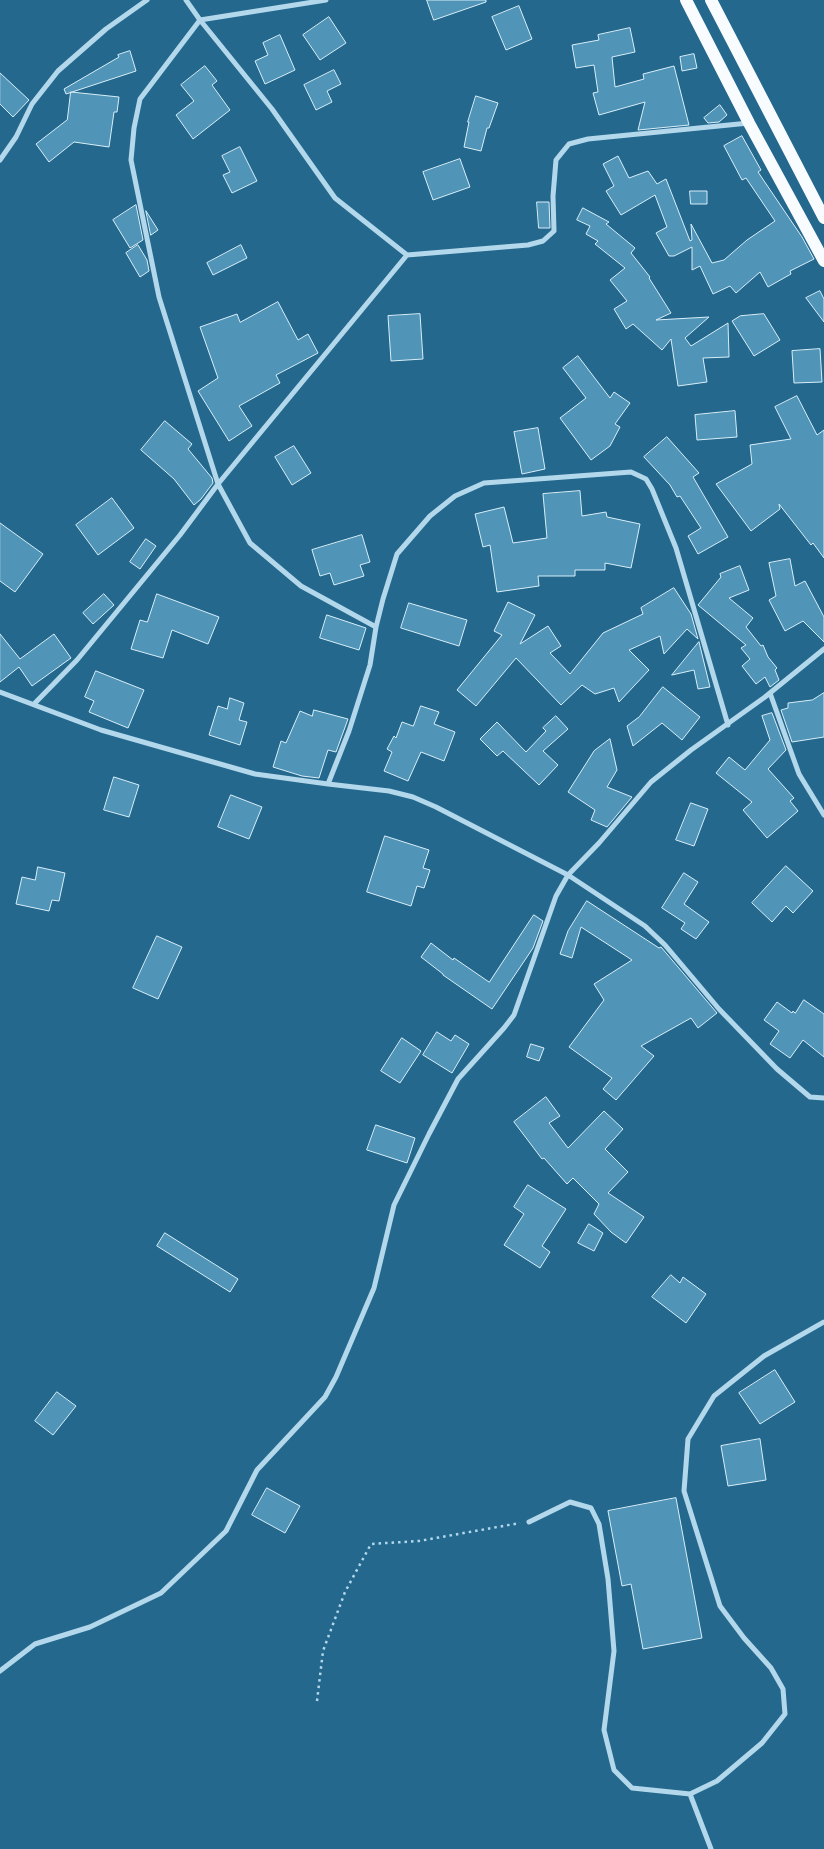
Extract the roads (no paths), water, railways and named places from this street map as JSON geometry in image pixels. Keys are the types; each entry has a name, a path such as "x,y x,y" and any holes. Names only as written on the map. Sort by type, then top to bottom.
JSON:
{"main road":[{"path":"686,0 824,261"},
{"path":"710,0 824,218"}],"street":[{"path":"0,160 16,137 32,104 58,71 106,29 147,0"},
{"path":"186,0 272,109 334,198 407,255 528,245 543,241 554,231 553,196 556,160 569,144 588,139 750,122"},
{"path":"326,0 200,20 140,99 134,128 131,160 160,296 218,484 250,543 301,586 376,627"},
{"path":"34,704 77,660 180,536 218,484 407,255"},
{"path":"328,784 349,731 370,665 376,627 397,554 430,516 455,496 484,483 631,472 646,479 652,489 676,548 728,725"},
{"path":"0,1671 35,1644 90,1627 161,1593 226,1531 257,1470 325,1398 336,1377 374,1288 394,1205 458,1079 514,1015 556,896 568,875 651,782 690,750 728,725 770,693 824,649"},
{"path":"0,692 101,730 255,774 389,791 413,797 436,807 568,875 645,926 665,945 719,1009 777,1069 810,1097 824,1098"},
{"path":"770,693 799,774 824,815"},
{"path":"529,1522 570,1502 591,1508 599,1524 608,1579 614,1651 604,1730 614,1770 632,1788 690,1794 717,1782 762,1743 785,1714 783,1689 771,1668 744,1638 720,1606 684,1491 688,1439 714,1396 764,1356 824,1322"},
{"path":"690,1794 711,1849"}]}
